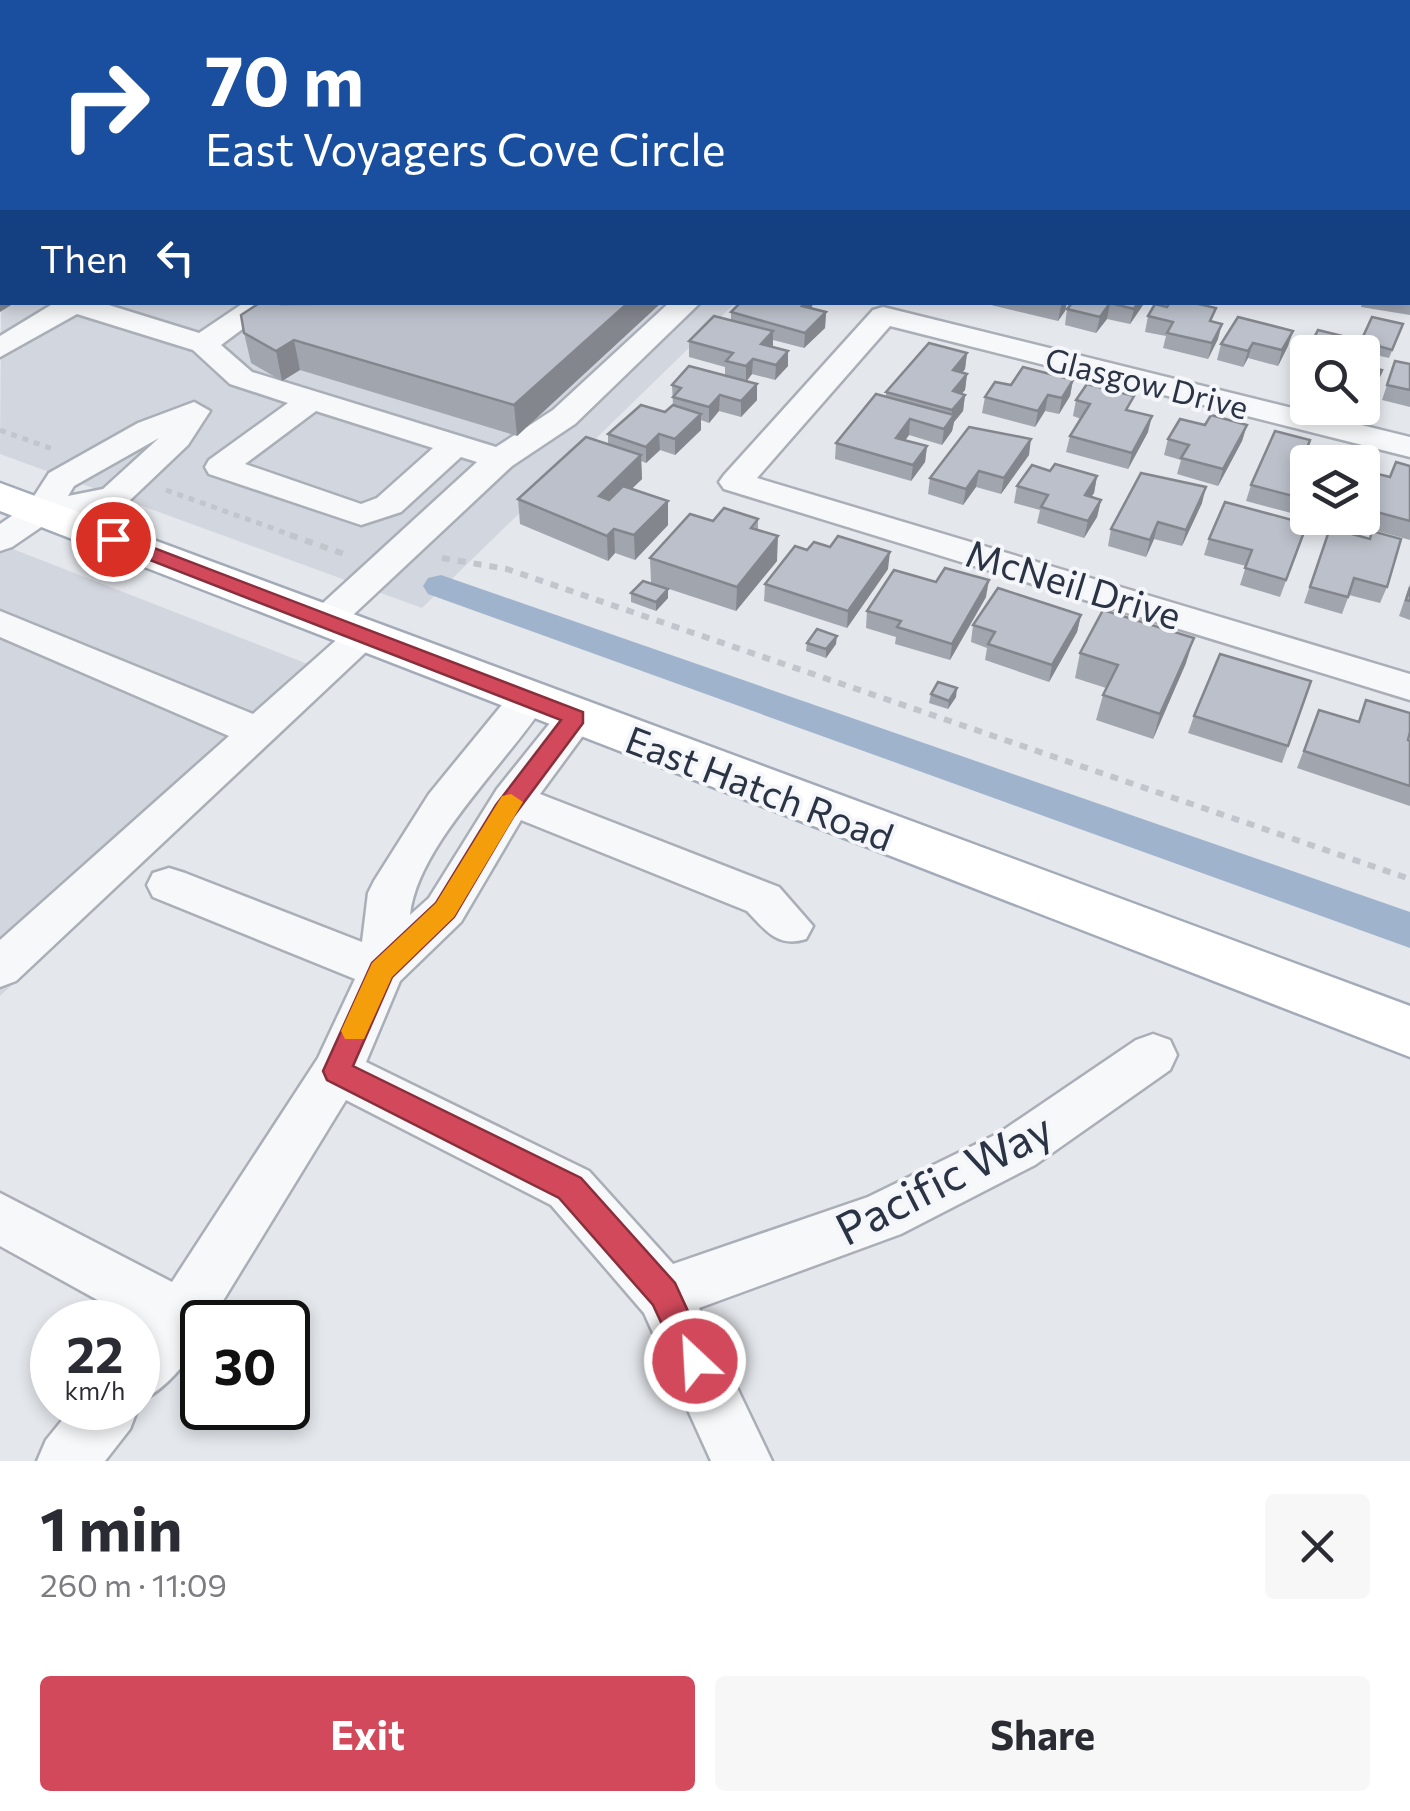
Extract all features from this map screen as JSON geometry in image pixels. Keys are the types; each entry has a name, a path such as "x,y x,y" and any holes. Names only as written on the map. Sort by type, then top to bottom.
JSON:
{"main road":[{"name":"East Hatch Road","path":"0,496 1410,1032"}],"street":[{"path":"0,348 72,305"},
{"path":"90,305 119,309 203,344 241,378 500,459"},
{"path":"203,344 261,305"},
{"path":"0,968 258,732 344,628 500,459 564,417 683,305"},
{"name":"Glasgow Drive","path":"736,482 883,316 1410,447"},
{"path":"0,540 42,511 114,496 177,438 194,411 241,378"},
{"path":"311,400 221,467 361,515 389,504 456,445"},
{"name":"McNeil Drive","path":"736,482 1410,687"},
{"path":"0,623 258,732"},
{"path":"382,970 445,910 512,800 552,708"},
{"path":"193,1300 337,1071 382,970 390,893 444,806 552,708"},
{"path":"512,800 763,899 790,926"},
{"path":"170,885 382,970"},
{"name":"Pacific Way","path":"664,1294 882,1217 1017,1149 1154,1056"},
{"path":"337,1071 570,1188 664,1294 742,1461"},
{"path":"0,1218 180,1316"},
{"path":"160,1344 180,1320"},
{"path":"66,1461 92,1430"}],"path":[{"path":"795,667 1410,879"}],"shaded area":[{"path":"1,305 733,305 422,608 0,454"},
{"path":"0,544 341,677 0,996"}],"building":[{"path":"256,305 626,305 514,405 294,340 276,351 244,333 241,315"},
{"path":"738,305 803,305 826,312 805,333 731,312"},
{"path":"1070,305 1109,305 1100,317 1067,309"},
{"path":"1154,305 1216,308 1210,321 1222,324 1212,343 1167,333 1173,322 1148,316"},
{"path":"714,316 773,331 761,344 788,351 776,365 753,359 746,366 726,361 733,353 689,341"},
{"path":"1238,317 1293,331 1282,350 1253,343 1248,351 1221,344"},
{"path":"1372,317 1403,324 1392,350 1380,347 1380,335 1364,335"},
{"path":"929,343 967,353 953,370 967,374 953,391 965,395 952,410 886,392"},
{"path":"1395,361 1410,364 1410,390 1387,385"},
{"path":"689,366 757,384 741,401 720,395 709,407 673,397 681,388 672,385"},
{"path":"1023,367 1073,380 1062,398 1048,395 1038,411 985,397 995,382 1011,385"},
{"path":"1087,384 1134,396 1126,410 1152,416 1132,453 1070,436 1090,404 1076,400"},
{"path":"876,394 954,415 944,429 910,419 896,438 927,446 913,465 836,443"},
{"path":"641,405 665,412 673,405 701,414 675,439 659,434 646,447 608,434"},
{"path":"1211,415 1247,425 1223,469 1181,458 1189,445 1168,439 1180,419 1205,425"},
{"path":"969,427 1031,439 1004,478 979,471 966,489 930,478"},
{"path":"1275,431 1310,440 1308,445 1290,445 1290,495 1251,485"},
{"path":"586,437 641,455 599,496 609,500 623,486 668,501 634,535 614,529 607,536 518,499"},
{"path":"1396,462 1410,466 1410,521 1380,513 1380,474 1390,477"},
{"path":"1055,464 1097,476 1085,495 1101,500 1088,521 1041,507 1048,495 1017,486 1032,465 1050,471"},
{"path":"1141,473 1206,487 1186,530 1158,522 1150,540 1111,529"},
{"path":"1225,502 1290,519 1290,535 1303,535 1286,580 1245,568 1252,550 1209,539"},
{"path":"724,508 758,519 751,528 778,536 737,587 650,558 690,514 713,521"},
{"path":"1380,533 1401,539 1387,587 1354,578 1348,597 1310,587 1328,535 1370,539"},
{"path":"838,536 890,552 848,611 765,584 795,546 807,550 814,542 830,547"},
{"path":"945,568 989,580 952,644 897,627 901,621 867,611 894,570 936,582"},
{"path":"643,581 668,589 656,602 631,593"},
{"path":"998,588 1081,615 1052,665 988,644 995,632 973,625"},
{"path":"1103,610 1194,638 1160,714 1103,695 1118,665 1080,653"},
{"path":"817,629 837,636 826,649 807,643"},
{"path":"1220,654 1311,681 1288,746 1194,716"},
{"path":"938,682 957,688 949,701 931,694"},
{"path":"1366,700 1410,713 1410,786 1304,751 1319,710 1359,722"}],"waterway":[{"path":"441,586 1410,930"}],"slow traffic":[{"path":"355,1031 382,970 445,910 511,802"}],"route":[{"path":"113,539 576,718 504,811 445,910 382,970 337,1071 570,1188 664,1294 695,1361"}]}
